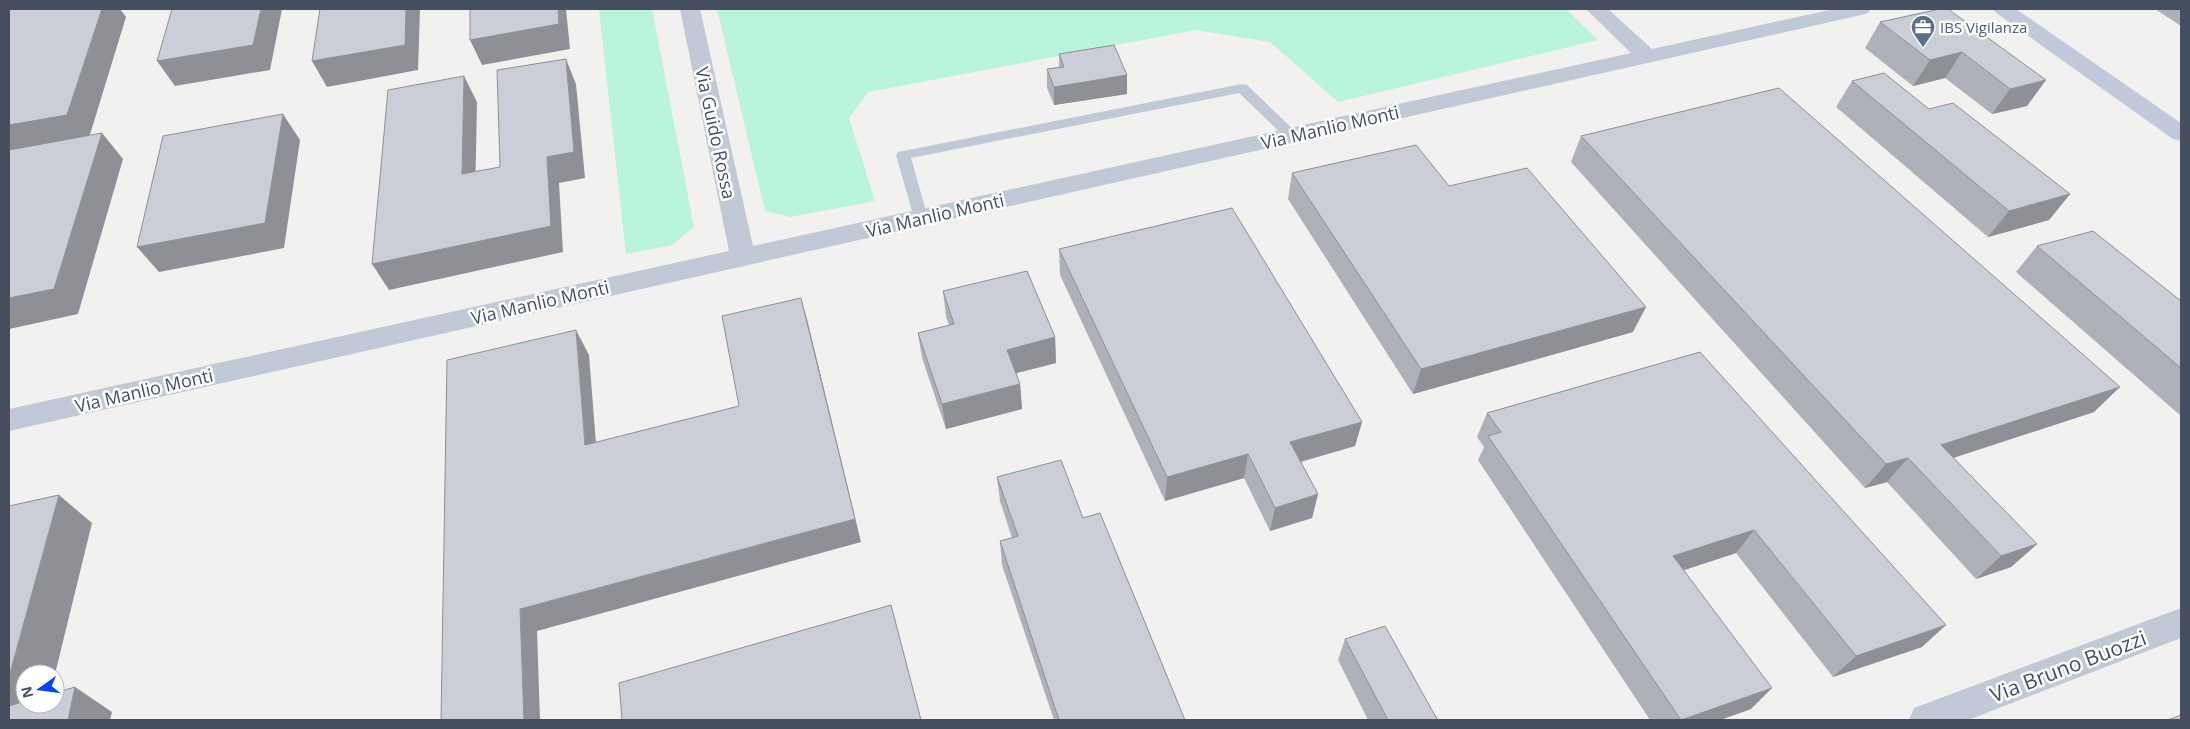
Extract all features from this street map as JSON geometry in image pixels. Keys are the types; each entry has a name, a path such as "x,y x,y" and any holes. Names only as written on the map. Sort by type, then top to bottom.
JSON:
{"main road":[{"path":"2003,9 2181,134"}],"street":[{"name":"Via Guido Rossa","path":"690,9 743,257"},
{"path":"1596,9 1647,56"},
{"name":"Via Manlio Monti","path":"9,420 1861,9"},
{"name":"Via Bruno Buozzi","path":"1926,720 2181,623"}],"lane":[{"path":"921,218 903,155 1242,88 1291,136"}],"green space":[{"path":"599,9 652,9 694,227 672,245 626,254"},
{"path":"717,9 1566,9 1598,40 1338,102 1270,42 1196,30 868,92 849,118 875,201 790,217 765,211"}],"building":[{"path":"9,9 102,9 67,115 9,125"},
{"path":"172,9 261,9 253,45 157,61"},
{"path":"320,9 406,9 405,45 312,61"},
{"path":"470,9 558,9 559,24 470,40"},
{"path":"1940,9 1948,9 2046,80 2010,89 1962,52 1930,60 1880,22"},
{"path":"1114,45 1127,75 1054,87 1047,69 1064,67 1059,54"},
{"path":"566,59 574,152 547,157 551,226 372,264 388,90 464,76 462,174 500,167 497,70"},
{"path":"1884,73 1929,109 1953,103 2070,194 2009,211 1852,81"},
{"path":"1779,88 2120,387 1941,445 2037,544 2001,556 1908,458 1886,464 1581,136"},
{"path":"283,114 265,223 137,247 163,136"},
{"path":"102,133 54,289 9,298 9,150"},
{"path":"1416,145 1449,186 1527,168 1646,307 1421,369 1292,173"},
{"path":"1232,208 1362,422 1290,442 1318,494 1275,508 1248,454 1167,477 1059,249"},
{"path":"2093,231 2181,301 2181,368 2037,246"},
{"path":"1027,271 1055,337 1007,350 1020,384 942,404 918,333 954,324 943,291"},
{"path":"801,298 855,519 520,609 524,720 441,720 447,360 576,330 585,445 739,406 722,316"},
{"path":"1700,352 1946,625 1856,656 1754,530 1673,556 1772,688 1681,720 1488,436 1501,432 1487,413"},
{"path":"1061,460 1083,518 1100,513 1185,720 1059,720 1000,541 1018,536 997,477"},
{"path":"59,495 9,677 9,506"},
{"path":"891,605 921,720 622,720 619,683"},
{"path":"1385,626 1437,719 1388,720 1345,639"},
{"path":"75,687 68,720 9,720 9,706 15,704 15,714 65,714 65,690"},
{"path":"2181,715 2181,720 2168,720"}],"place":[{"name":"IBS Vigilanza","path":"1923,48"}]}
